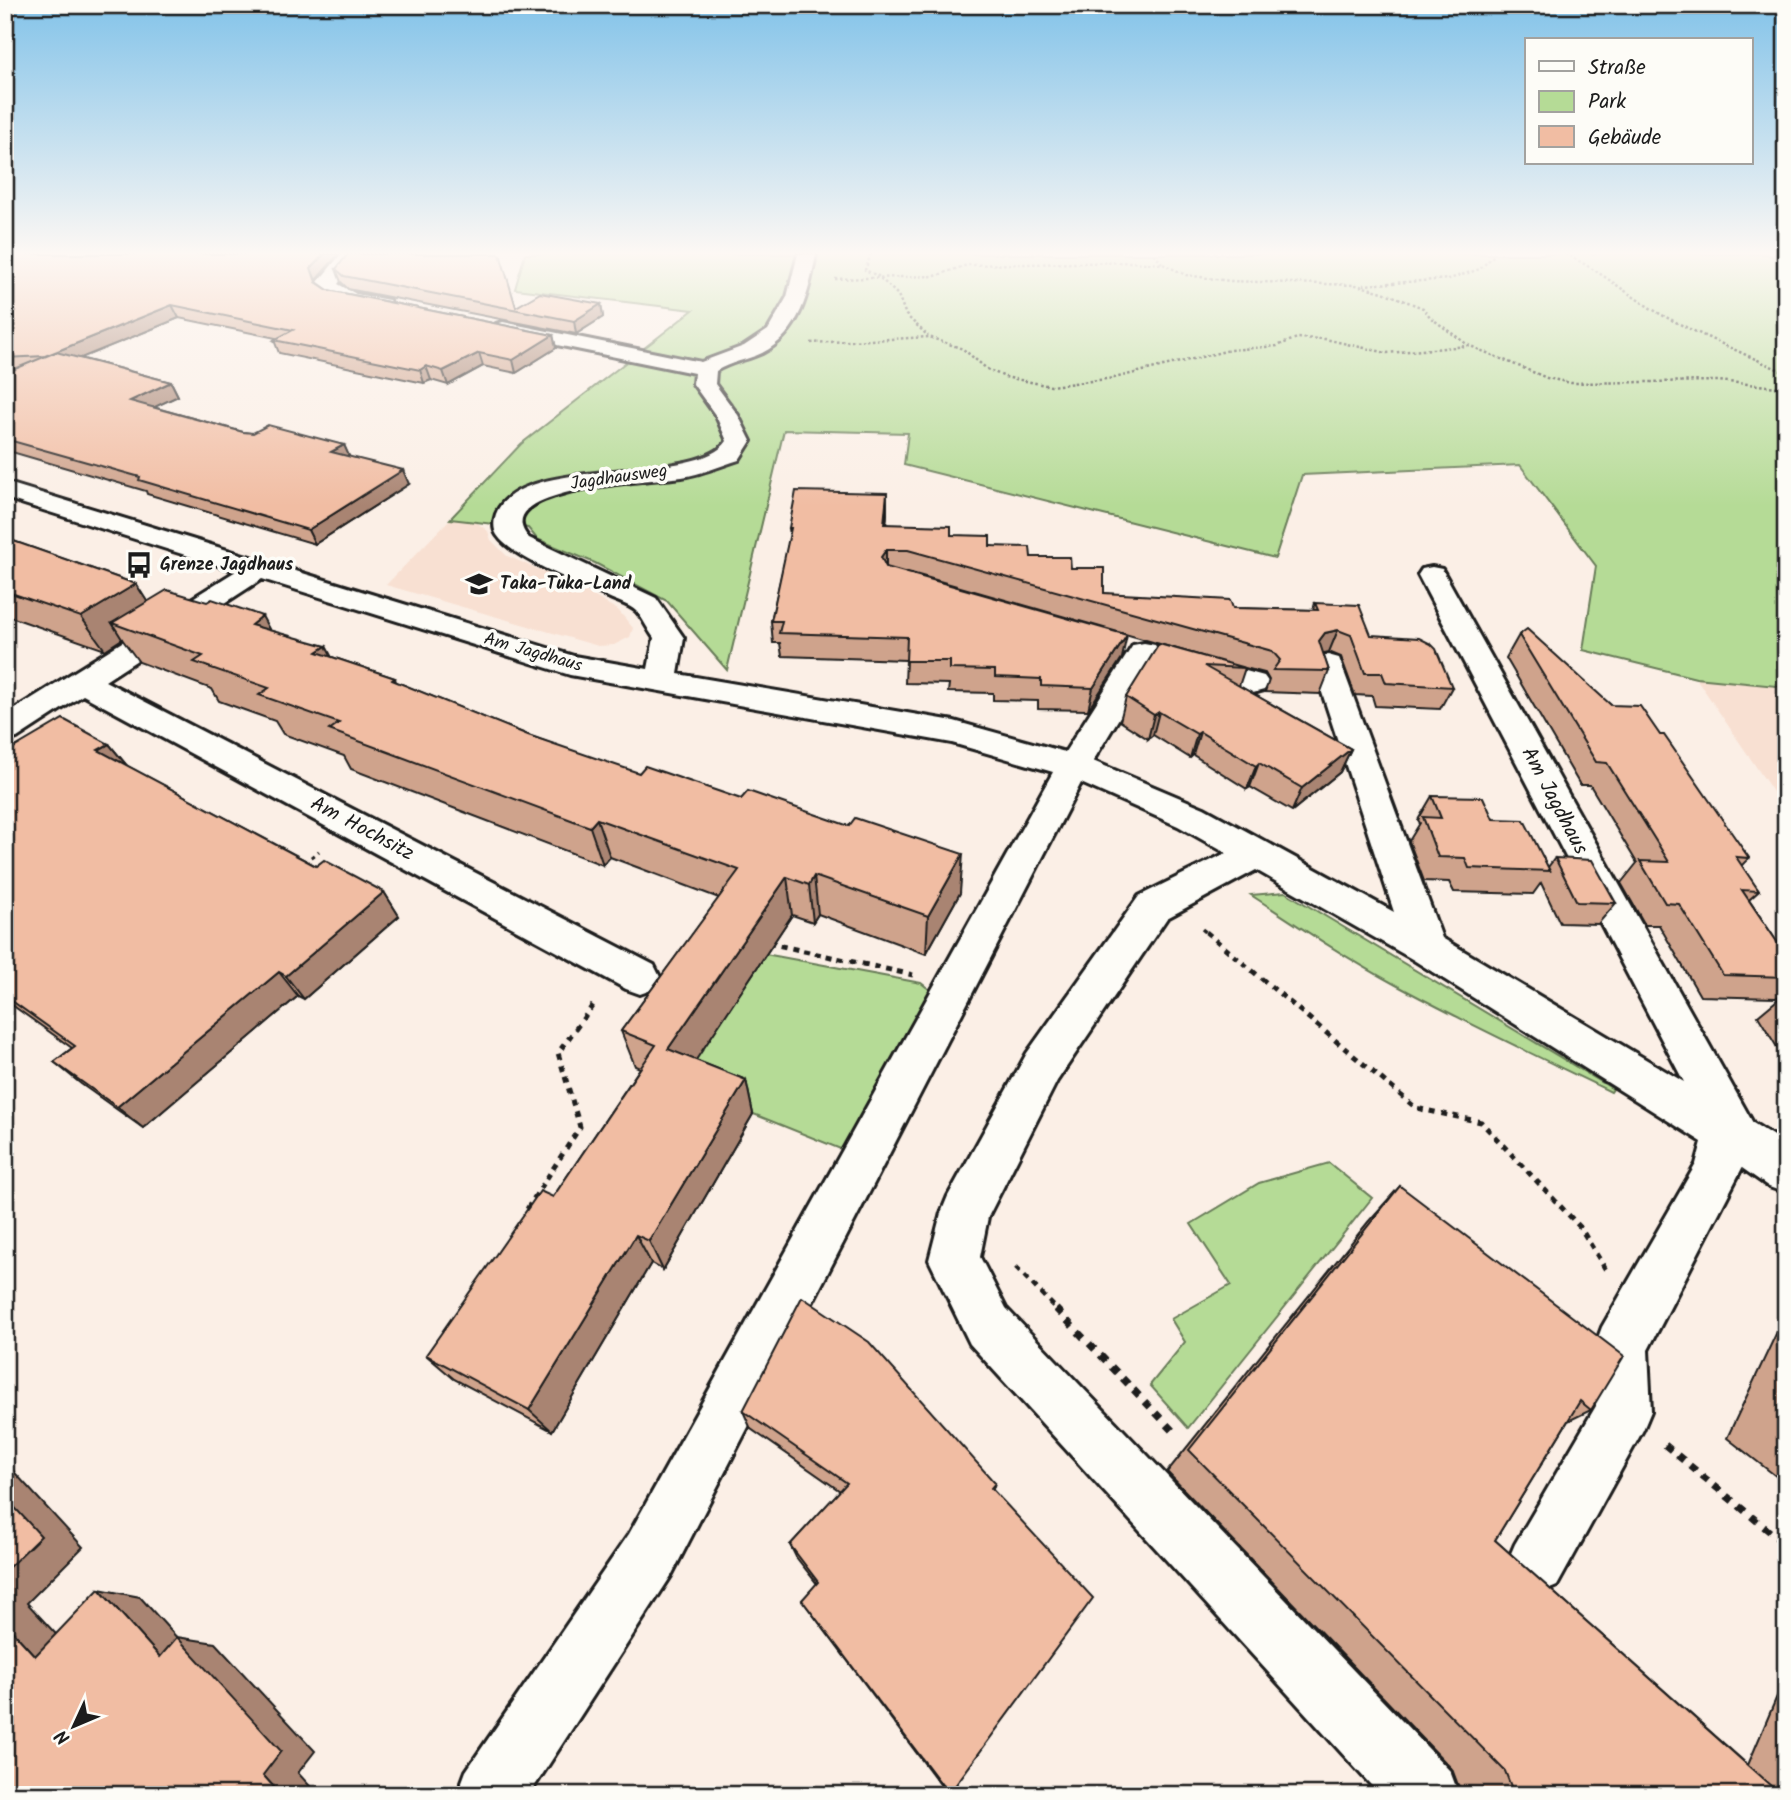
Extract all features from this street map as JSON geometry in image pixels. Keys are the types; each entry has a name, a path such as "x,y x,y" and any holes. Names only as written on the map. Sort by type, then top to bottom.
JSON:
{"street":[{"path":"549,338 705,369 719,360 768,342 772,338"},
{"name":"Jagdhausweg","path":"662,682 669,638 646,604 519,544 508,531 508,517 513,506 537,491 685,469 730,454 739,441 727,415 704,384 705,369"},
{"name":"Am Jagdhaus","path":"5,490 256,570 570,665 954,732 1073,766 1191,817 1426,948 1786,1171"},
{"path":"5,730 256,570"},
{"name":"Am Jagdhaus","path":"1432,575 1733,1136"},
{"path":"489,1795 650,1555 1073,766 1131,649 1253,683"},
{"path":"1328,665 1426,948"},
{"name":"Am Hochsitz","path":"83,682 631,971"},
{"path":"1256,854 1153,907 1042,1067 965,1213 954,1260 988,1326 1426,1795"},
{"path":"1536,1565 1624,1411 1621,1346 1717,1172 1733,1136"}],"path":[{"path":"768,342 797,344 910,338"},
{"path":"932,338 964,349 987,369 1005,377 1051,386 1114,378 1230,350 1277,346 1297,338 1325,339 1387,353 1468,345"},
{"path":"1459,338 1468,345 1547,378 1571,383 1719,381 1786,388"},
{"path":"1712,338 1786,373"},
{"path":"301,866 353,825"},
{"path":"1168,900 1416,1108 1481,1122 1580,1227 1635,1319"},
{"path":"767,942 955,984"},
{"path":"523,1216 580,1127 558,1053 631,971"},
{"path":"965,1213 1177,1435"},
{"path":"1624,1411 1786,1545"}],"shaded area":[{"name":"Taka-Tuka-Land","path":"450,519 476,522 488,531 491,540 507,556 568,582 618,610 633,628 630,637 614,645 598,646 386,585"},
{"path":"1696,678 1786,687 1786,811"}],"green space":[{"path":"657,338 1786,338 1786,687 1696,678 1583,650 1596,566 1520,465 1302,475 1275,558 904,465 908,433 784,430 727,670 667,601 595,563 537,539 528,528 450,519 521,444"},
{"path":"1285,892 1613,1089 1611,1092 1396,985 1251,895"},
{"path":"765,954 921,983 934,993 843,1150 679,1084"},
{"path":"1329,1163 1372,1198 1188,1428 1150,1385 1185,1342 1171,1319 1231,1285 1191,1224 1259,1183"}],"building":[{"path":"5,338 90,338 45,356 5,358"},
{"path":"548,338 513,360 479,353 443,371 426,366 420,370 274,340"},
{"path":"56,352 171,382 130,401 243,432 253,433 268,425 344,445 331,452 403,470 308,530 139,480 140,477 5,439 5,373"},
{"path":"796,491 887,493 884,524 951,526 951,535 990,536 990,546 1030,547 1031,557 1070,557 1071,568 1104,568 1104,593 1230,600 1233,608 1318,610 1315,603 1359,605 1371,635 1419,638 1431,644 1436,649 1452,687 1386,683 1382,673 1365,673 1351,635 1338,630 1325,633 1319,641 1329,671 1273,670 1280,660 1272,651 908,550 886,550 881,557 886,567 1127,635 1093,688 1041,686 1041,679 995,677 995,670 950,669 950,661 906,661 907,637 779,633 782,621 771,621"},
{"path":"5,538 136,584 81,617 5,591"},
{"path":"167,590 207,602 212,599 262,616 251,625 326,646 317,652 395,678 392,680 528,735 639,773 645,766 741,799 748,791 849,826 855,818 963,854 928,916 814,876 809,885 787,877 668,1049 746,1080 649,1241 636,1235 529,1410 426,1355 540,1191 553,1197 656,1045 621,1031 739,870 597,819 590,827 329,730 339,723 259,695 269,688 194,662 203,656 112,623"},
{"path":"1527,629 1611,705 1640,706 1660,735 1664,735 1749,858 1736,857 1759,891 1742,890 1786,955 1786,977 1723,975 1679,904 1665,903 1640,861 1669,862 1607,763 1596,762 1519,635"},
{"path":"1159,644 1245,668 1204,666 1351,749 1302,788 1259,763 1256,766 1200,732 1197,734 1159,712 1154,715 1126,697"},
{"path":"63,719 109,744 98,750 316,866 324,860 384,892 286,976 279,972 117,1107 54,1062 75,1046 5,996 5,753"},
{"path":"1432,796 1483,797 1493,819 1524,820 1550,871 1469,868 1465,858 1438,857 1423,817 1441,818"},
{"path":"1555,858 1592,860 1616,903 1577,902"},
{"path":"1400,1186 1624,1356 1591,1410 1580,1401 1495,1540 1781,1795 1518,1795 1512,1789 1505,1771 1189,1450"},
{"path":"802,1297 869,1342 995,1483 991,1488 1093,1598 949,1794 802,1600 818,1582 790,1545 847,1483 743,1411"},
{"path":"5,1497 41,1536 5,1571"},
{"path":"99,1589 160,1657 177,1637 281,1751 263,1775 281,1795 5,1795 5,1623 35,1656"}],"place":[{"name":"Grenze Jagdhaus","path":"139,565"},
{"name":"Taka-Tuka-Land","path":"479,584"}]}
